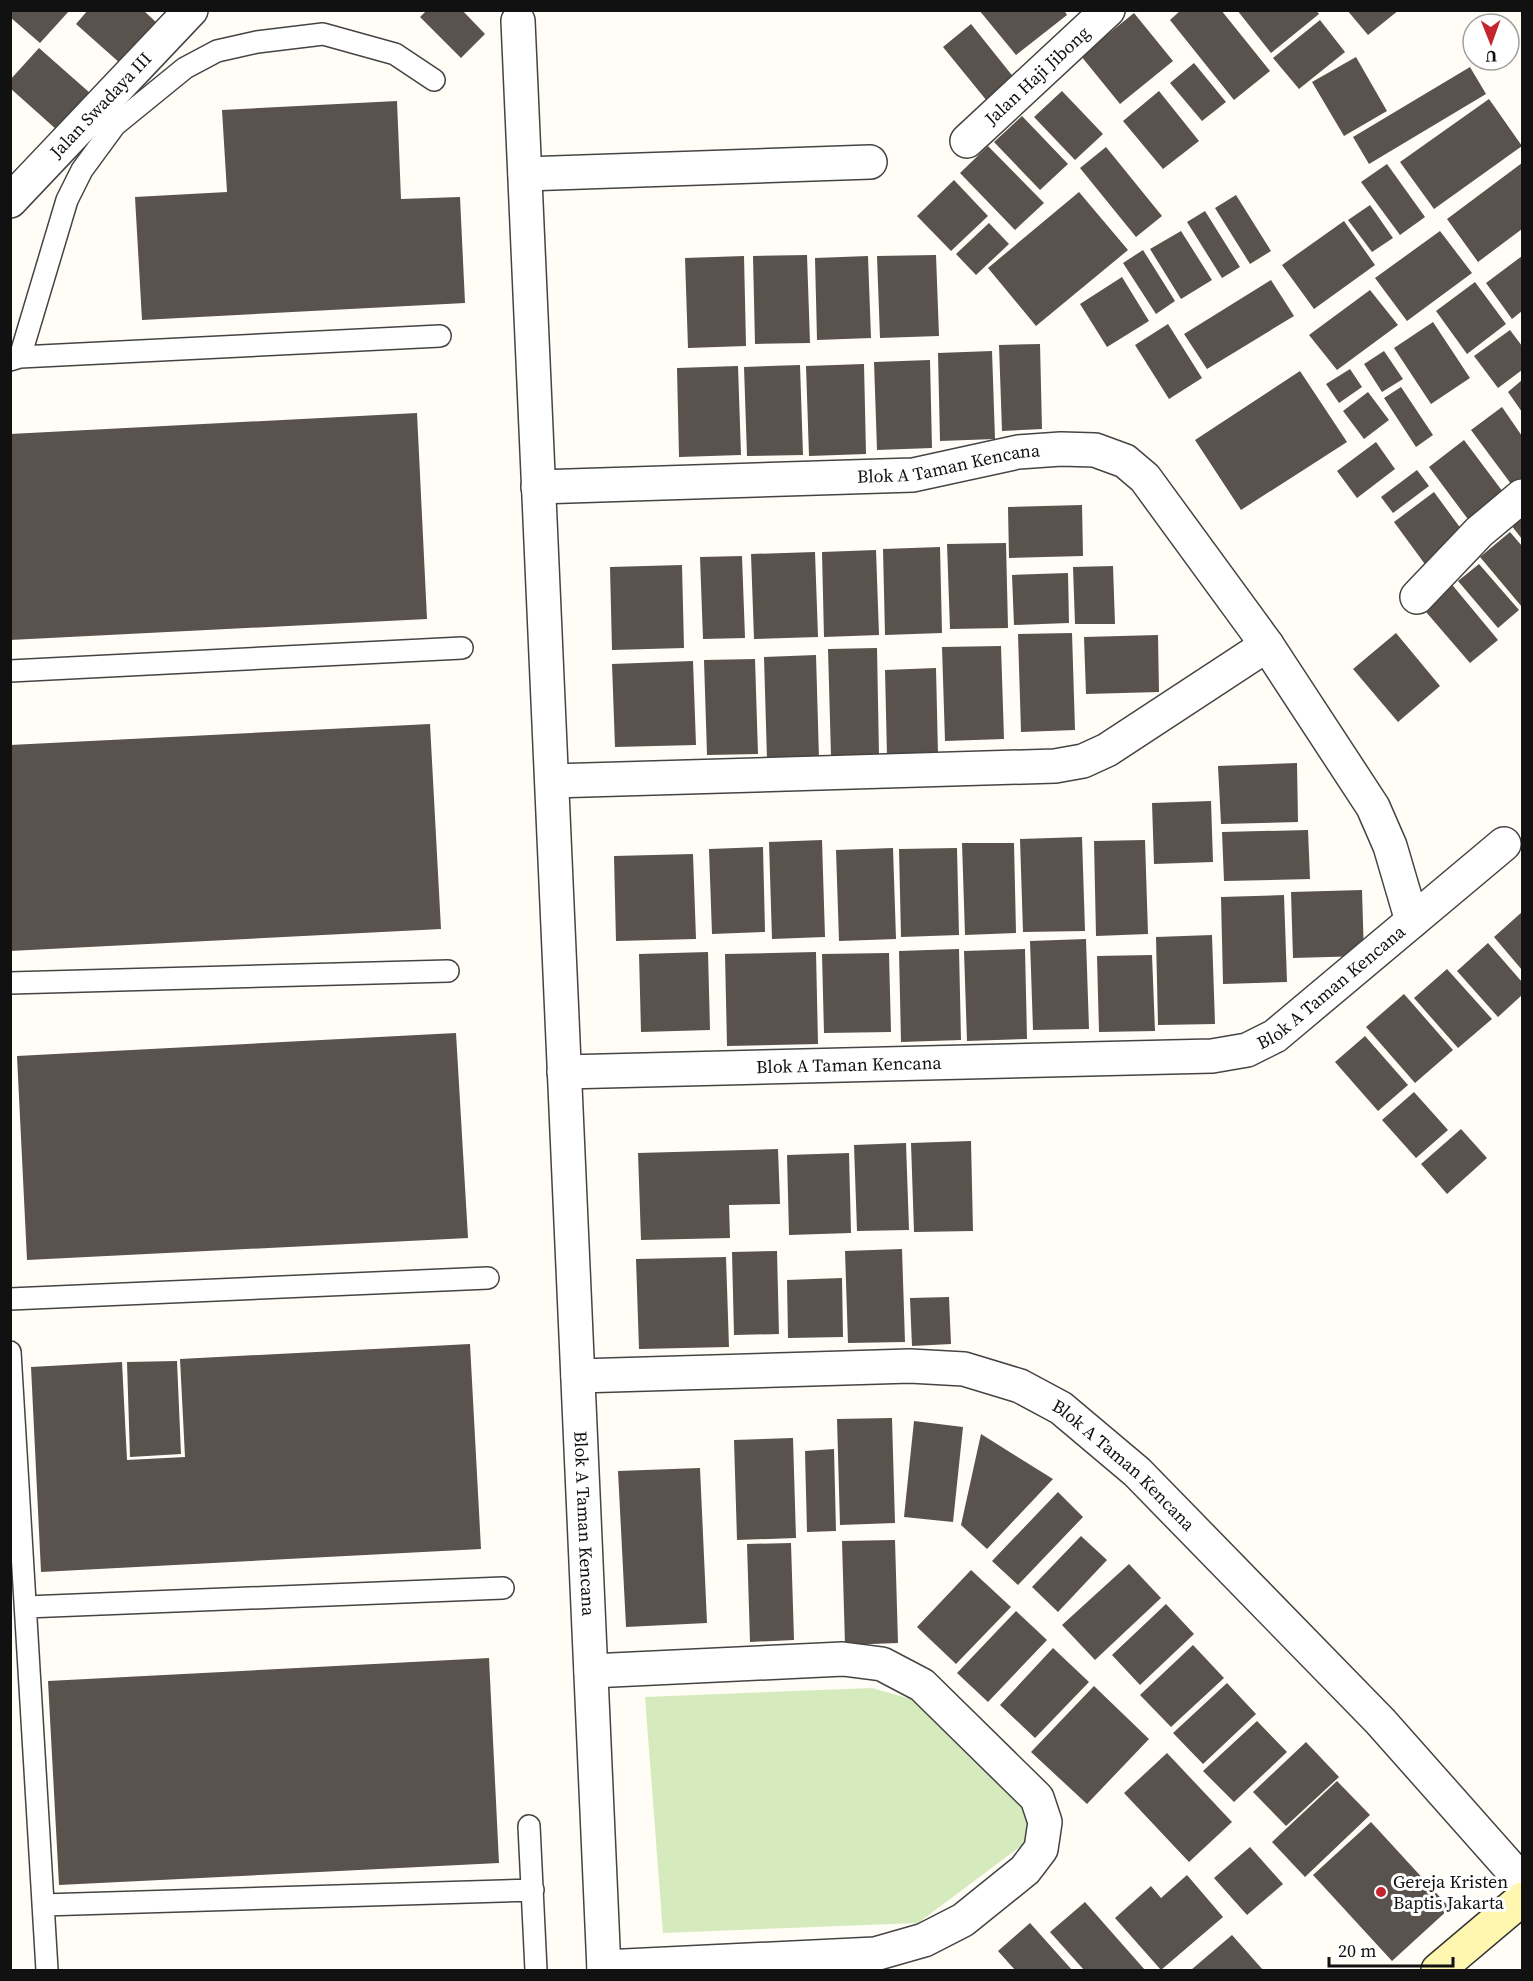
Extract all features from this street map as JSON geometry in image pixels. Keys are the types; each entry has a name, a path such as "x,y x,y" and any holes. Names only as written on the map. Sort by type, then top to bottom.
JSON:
{"street":[{"name":"Jalan Swadaya III","path":"10,201 191,10"},
{"name":"Jalan Haji Jibong","path":"967,141 1108,10"},
{"name":"Blok A Taman Kencana","path":"518,21 604,1969 875,1954 924,1940 963,1920 1024,1870 1041,1849 1045,1822 1037,1798 922,1685 882,1664 843,1659 591,1671"},
{"path":"525,174 870,162"},
{"name":"Blok A Taman Kencana","path":"538,487 913,475 1018,452 1095,450 1125,461 1145,478 1266,645 1373,807 1390,846 1412,921"},
{"path":"1417,597 1479,532 1522,496"},
{"path":"552,780 1055,766 1083,761 1107,750 1266,645"},
{"name":"Blok A Taman Kencana","path":"564,1072 1212,1056 1247,1050 1275,1036 1504,844"},
{"name":"Blok A Taman Kencana","path":"578,1376 910,1366 964,1369 1020,1386 1061,1408 1137,1472 1380,1721 1522,1881"},
{"path":"1438,1971 1522,1899"}],"lane":[{"path":"434,80 395,54 323,34 257,42 217,51 185,68 115,125 82,170 67,200 15,359 440,336"},
{"path":"10,671 462,648"},
{"path":"10,983 448,971"},
{"path":"10,1299 488,1278"},
{"path":"10,1352 47,1971"},
{"path":"26,1607 503,1588"},
{"path":"530,1826 536,1971"},
{"path":"43,1905 533,1890"}],"green space":[{"path":"872,1688 914,1700 1057,1819 918,1923 663,1933 645,1697"}],"building":[{"path":"10,10 70,10 40,43 10,17"},
{"path":"88,10 143,10 158,24 121,64 76,24"},
{"path":"427,10 462,10 485,34 461,58 420,17"},
{"path":"979,10 1064,10 1067,15 1016,55"},
{"path":"1181,10 1221,10 1270,71 1234,100 1170,20"},
{"path":"1237,10 1316,10 1319,14 1271,53"},
{"path":"1347,10 1399,10 1368,35"},
{"path":"1134,13 1173,61 1120,104 1081,56"},
{"path":"1320,20 1345,52 1299,89 1273,58"},
{"path":"971,24 1015,79 987,101 943,47"},
{"path":"39,48 90,93 57,130 10,88 10,80"},
{"path":"1356,57 1387,111 1344,136 1312,82"},
{"path":"1194,63 1226,102 1202,121 1170,83"},
{"path":"1462,72 1473,72 1486,94 1369,164 1353,137"},
{"path":"1062,91 1103,134 1075,160 1034,117"},
{"path":"1159,91 1199,141 1163,169 1123,121"},
{"path":"1489,99 1522,146 1434,209 1400,162"},
{"path":"397,101 401,199 460,197 465,303 142,320 135,197 227,192 222,110"},
{"path":"1022,116 1068,164 1040,190 994,142"},
{"path":"988,146 1044,203 1015,230 960,173"},
{"path":"1106,147 1162,216 1136,237 1080,168"},
{"path":"1522,163 1522,229 1478,262 1447,219"},
{"path":"1387,164 1425,217 1400,235 1361,182"},
{"path":"954,180 988,216 951,251 917,216"},
{"path":"1079,192 1128,250 1036,326 988,268"},
{"path":"1236,195 1271,251 1250,264 1215,208"},
{"path":"1370,205 1393,238 1372,252 1348,220"},
{"path":"1205,211 1240,267 1222,278 1187,222"},
{"path":"1344,221 1375,265 1314,309 1282,265"},
{"path":"989,223 1009,244 976,275 956,254"},
{"path":"1181,231 1212,280 1181,299 1150,249"},
{"path":"1440,231 1472,273 1407,321 1375,278"},
{"path":"1143,250 1175,301 1156,314 1123,263"},
{"path":"807,255 810,343 755,344 753,256"},
{"path":"936,255 939,336 880,338 877,256"},
{"path":"744,256 746,346 688,348 685,258"},
{"path":"868,256 871,338 817,340 815,258"},
{"path":"1522,256 1522,311 1512,319 1486,283"},
{"path":"1122,277 1149,321 1107,347 1080,304"},
{"path":"1271,280 1294,316 1207,369 1184,334"},
{"path":"1475,282 1506,324 1467,354 1436,311"},
{"path":"1370,290 1398,325 1337,370 1309,335"},
{"path":"1433,322 1470,378 1431,404 1394,348"},
{"path":"1168,324 1202,378 1169,399 1135,345"},
{"path":"1510,330 1522,346 1522,370 1498,388 1474,356"},
{"path":"1040,344 1042,429 1002,431 999,345"},
{"path":"992,351 995,439 940,441 938,353"},
{"path":"1384,351 1403,379 1382,392 1364,364"},
{"path":"930,360 932,448 877,450 874,362"},
{"path":"864,364 866,454 809,456 806,366"},
{"path":"800,365 803,455 747,456 744,367"},
{"path":"738,366 741,455 679,457 677,368"},
{"path":"1350,369 1362,387 1339,403 1326,384"},
{"path":"1300,371 1347,442 1241,510 1195,440"},
{"path":"1522,380 1522,412 1508,392"},
{"path":"1401,387 1433,435 1416,447 1384,398"},
{"path":"1368,392 1389,420 1364,439 1343,411"},
{"path":"1502,407 1522,436 1522,487 1517,492 1471,430"},
{"path":"417,413 427,619 10,640 10,434"},
{"path":"1464,440 1509,500 1473,526 1429,467"},
{"path":"1376,442 1395,469 1357,498 1337,471"},
{"path":"1417,470 1429,486 1393,513 1381,497"},
{"path":"1434,492 1467,537 1427,567 1394,522"},
{"path":"1082,505 1083,556 1009,558 1008,507"},
{"path":"1522,516 1522,539 1511,525"},
{"path":"1510,532 1522,546 1522,607 1480,557"},
{"path":"1006,543 1008,628 950,629 947,544"},
{"path":"940,547 942,633 885,635 883,549"},
{"path":"876,550 879,635 824,637 822,552"},
{"path":"815,552 818,637 754,639 751,554"},
{"path":"742,556 745,638 703,639 700,557"},
{"path":"1479,564 1519,610 1498,628 1458,581"},
{"path":"682,565 684,648 612,650 610,567"},
{"path":"1113,566 1115,624 1075,624 1073,567"},
{"path":"1068,573 1069,623 1014,625 1012,575"},
{"path":"1449,581 1498,640 1470,663 1420,605"},
{"path":"1072,633 1075,730 1021,732 1018,634"},
{"path":"1396,633 1440,686 1398,722 1353,669"},
{"path":"1158,635 1159,692 1086,694 1084,637"},
{"path":"1001,646 1004,739 945,741 942,647"},
{"path":"877,648 879,755 831,756 828,649"},
{"path":"816,655 819,759 767,760 764,657"},
{"path":"755,659 758,754 707,755 704,660"},
{"path":"693,661 696,745 615,747 612,664"},
{"path":"936,668 938,755 887,756 885,670"},
{"path":"430,724 441,929 10,951 10,745"},
{"path":"1297,763 1298,822 1221,824 1218,766"},
{"path":"1211,801 1213,862 1154,864 1152,803"},
{"path":"1308,830 1310,879 1224,881 1222,832"},
{"path":"1082,837 1085,931 1023,932 1020,839"},
{"path":"822,840 825,937 772,939 769,842"},
{"path":"1145,840 1148,934 1096,936 1094,841"},
{"path":"962,843 1014,843 1016,933 965,935"},
{"path":"763,847 765,932 712,934 709,849"},
{"path":"893,848 896,939 839,941 836,850"},
{"path":"957,848 959,935 901,937 899,849"},
{"path":"693,854 696,939 616,941 614,856"},
{"path":"1362,890 1364,956 1293,958 1291,892"},
{"path":"1284,895 1287,982 1223,984 1221,897"},
{"path":"1522,912 1522,970 1494,937"},
{"path":"1212,935 1215,1024 1158,1025 1156,937"},
{"path":"1086,939 1089,1029 1033,1030 1030,941"},
{"path":"1488,943 1522,982 1522,995 1498,1017 1457,971"},
{"path":"959,949 961,1040 901,1042 899,951"},
{"path":"1025,949 1027,1039 967,1041 964,951"},
{"path":"708,952 710,1030 641,1032 639,954"},
{"path":"816,952 818,1044 727,1046 725,954"},
{"path":"889,953 891,1032 824,1033 822,954"},
{"path":"1152,955 1155,1031 1099,1032 1097,956"},
{"path":"1447,969 1492,1019 1458,1048 1414,998"},
{"path":"1404,994 1453,1050 1415,1083 1366,1027"},
{"path":"456,1033 468,1238 27,1260 17,1056"},
{"path":"1365,1036 1408,1085 1378,1111 1335,1062"},
{"path":"1414,1092 1448,1130 1416,1158 1382,1120"},
{"path":"1461,1129 1487,1158 1447,1194 1421,1164"},
{"path":"971,1141 973,1231 914,1232 911,1143"},
{"path":"906,1143 909,1230 857,1231 854,1145"},
{"path":"778,1149 780,1204 729,1205 730,1238 641,1240 638,1153"},
{"path":"849,1153 851,1233 789,1235 787,1155"},
{"path":"902,1249 905,1342 848,1343 845,1251"},
{"path":"777,1251 779,1334 734,1335 732,1252"},
{"path":"726,1257 729,1347 639,1349 636,1259"},
{"path":"842,1278 843,1337 788,1338 787,1280"},
{"path":"949,1297 951,1344 912,1346 910,1298"},
{"path":"470,1344 481,1549 41,1572 31,1367 122,1362 127,1460 185,1457 180,1359"},
{"path":"177,1361 181,1454 130,1457 127,1362"},
{"path":"892,1418 895,1523 840,1525 837,1419"},
{"path":"914,1421 963,1427 953,1522 904,1517"},
{"path":"981,1434 1053,1479 987,1549 961,1525"},
{"path":"793,1438 796,1538 737,1540 734,1440"},
{"path":"834,1449 836,1531 807,1532 805,1451"},
{"path":"700,1468 707,1623 626,1627 618,1471"},
{"path":"1058,1492 1083,1517 1018,1585 992,1561"},
{"path":"1081,1536 1107,1560 1058,1612 1032,1587"},
{"path":"895,1540 898,1643 845,1645 842,1541"},
{"path":"791,1543 794,1640 750,1642 747,1544"},
{"path":"1129,1564 1161,1598 1095,1660 1062,1625"},
{"path":"971,1570 1011,1607 956,1664 917,1627"},
{"path":"1166,1604 1194,1634 1140,1685 1112,1655"},
{"path":"1016,1611 1047,1640 988,1702 957,1673"},
{"path":"1193,1645 1224,1678 1171,1727 1140,1695"},
{"path":"1053,1648 1089,1682 1035,1738 1000,1705"},
{"path":"489,1658 499,1863 59,1885 48,1681"},
{"path":"1227,1683 1256,1714 1203,1764 1173,1733"},
{"path":"1094,1686 1149,1739 1087,1804 1031,1752"},
{"path":"1257,1721 1287,1752 1234,1802 1203,1771"},
{"path":"1306,1742 1339,1777 1286,1826 1253,1792"},
{"path":"1167,1753 1232,1822 1189,1862 1124,1793"},
{"path":"1337,1781 1370,1815 1305,1877 1272,1842"},
{"name":"Gereja Kristen Baptis Jakarta","path":"1371,1822 1450,1908 1392,1961 1313,1875"},
{"path":"1250,1847 1283,1884 1247,1915 1214,1878"},
{"path":"1187,1875 1223,1917 1161,1970 1115,1918 1151,1886 1161,1898"},
{"path":"1085,1902 1145,1970 1084,1970 1050,1932"},
{"path":"1030,1923 1072,1970 1015,1970 998,1951"},
{"path":"1232,1935 1263,1970 1191,1970"}],"place":[{"name":"Gereja Kristen Baptis Jakarta","path":"1381,1892"}]}
